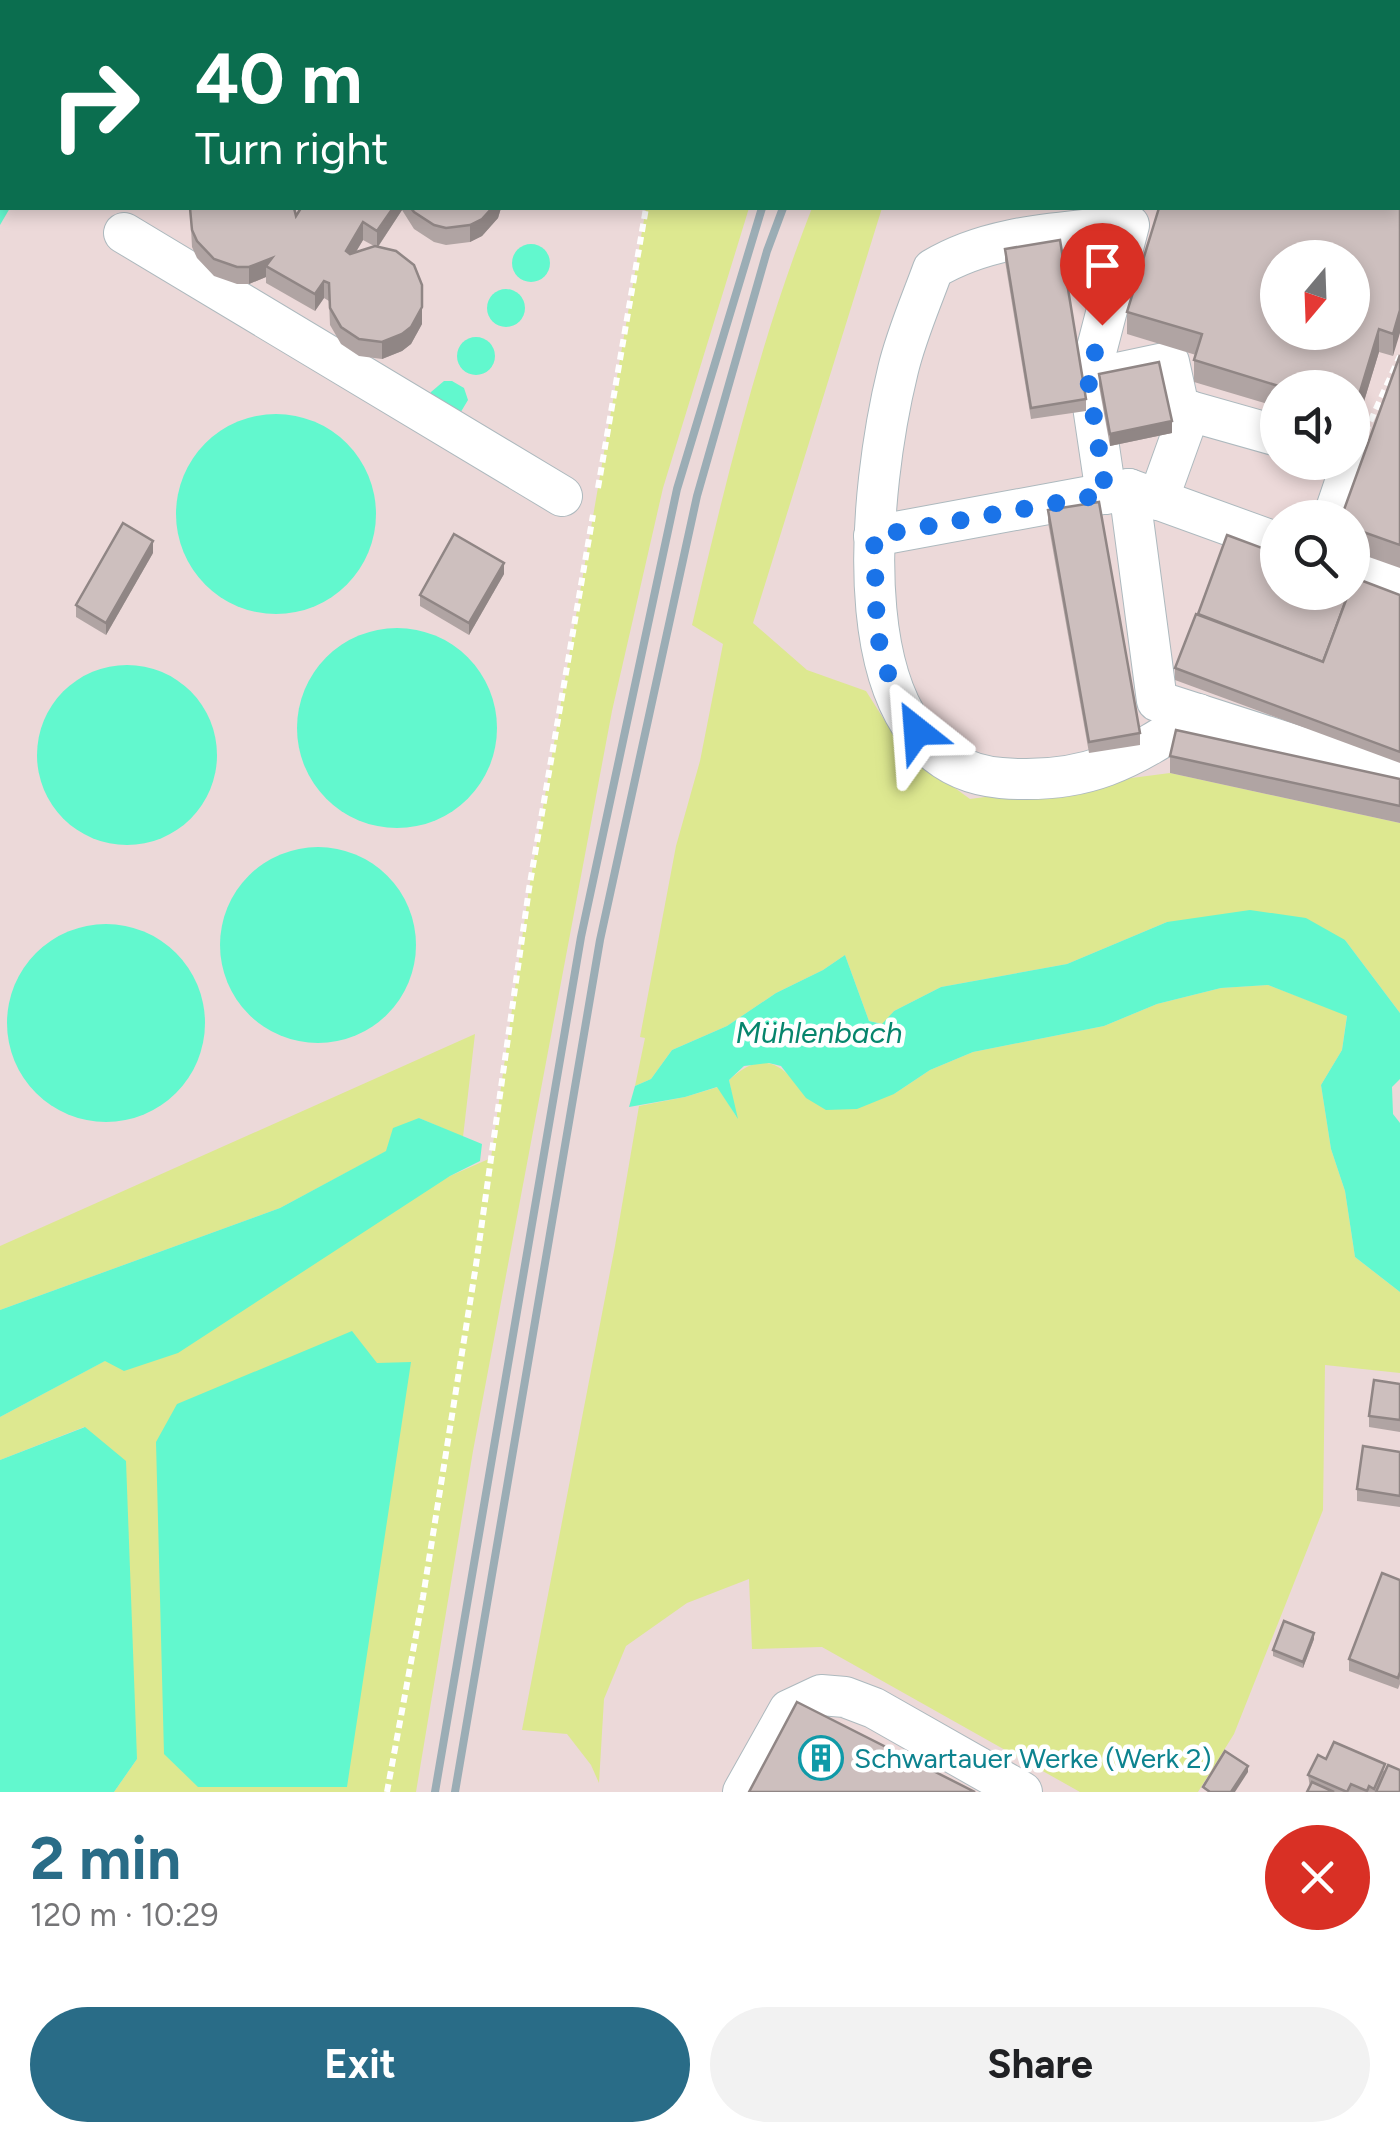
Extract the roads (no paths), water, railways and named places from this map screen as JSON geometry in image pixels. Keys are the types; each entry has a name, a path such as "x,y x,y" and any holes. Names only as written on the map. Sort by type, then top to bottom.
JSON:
{"lane":[{"path":"1198,714 1110,767 1069,778 988,776 952,763 917,731 891,684 877,634 874,536 898,370 932,269 959,253 1132,216 1088,379 1131,494 1157,701 1198,714 1400,779"},
{"path":"124,232 562,496"},
{"path":"1088,379 1169,362 1178,408 1260,431"},
{"path":"1131,494 1190,411"},
{"path":"874,536 1131,494 1260,536"},
{"path":"1370,575 1400,586"},
{"path":"742,1792 789,1710 821,1695 845,1696 874,1708 1022,1792"}],"water":[{"path":"0,210 9,210 0,225"},
{"path":"531,244 544,250 550,263 544,276 531,282 518,276 512,263 518,250"},
{"path":"506,289 519,295 525,308 519,321 506,327 493,321 487,308 493,295"},
{"path":"476,337 489,343 495,356 489,369 476,375 463,369 457,356 463,343"},
{"path":"444,381 464,388 468,400 459,415 429,401 431,392"},
{"path":"276,414 314,422 347,443 368,476 376,514 368,552 347,585 314,606 276,614 238,606 205,585 184,552 176,514 184,476 205,443 238,422"},
{"path":"397,628 435,636 468,657 489,690 497,728 489,766 468,799 435,820 397,828 359,820 326,799 305,766 297,728 305,690 326,657 359,636"},
{"path":"127,665 162,671 191,691 211,720 217,755 211,790 191,819 162,839 127,845 92,839 63,819 43,790 37,755 43,720 63,691 92,671"},
{"path":"318,847 356,854 388,875 409,907 416,945 409,983 388,1015 356,1036 318,1043 280,1036 248,1015 227,983 220,945 227,907 248,875 280,854"},
{"name":"Mühlenbach","path":"1250,910 1306,918 1345,940 1400,1013 1400,1079 1392,1087 1393,1114 1400,1123 1400,1292 1355,1257 1345,1191 1331,1149 1321,1085 1342,1050 1347,1016 1268,985 1221,988 1157,1004 1104,1026 973,1052 857,1109 826,1110 806,1098 781,1066 769,1063 744,1066 729,1080 738,1119 717,1087 629,1107 635,1086 651,1079 672,1050 727,1026 776,993 845,955 869,1021 882,1024 894,1011 941,987 1067,964 1167,922"},
{"path":"106,924 144,932 176,953 197,985 205,1023 197,1061 176,1093 144,1114 106,1122 68,1114 36,1093 15,1061 7,1023 15,985 36,953 68,932"},
{"path":"419,1118 482,1144 480,1161 450,1176 178,1353 124,1371 105,1361 0,1417 0,1310 280,1208 386,1151 393,1128"},
{"path":"352,1331 377,1363 411,1362 347,1787 198,1787 164,1754 156,1442 177,1404"},
{"path":"85,1427 126,1461 137,1759 114,1792 0,1792 0,1460"}],"railway":[{"path":"435,1792 581,937 677,489 761,210"},
{"path":"455,1792 600,940 697,496 782,210"}],"place":[{"name":"Schwartauer Werke (Werk 2)","path":"821,1758"}]}
